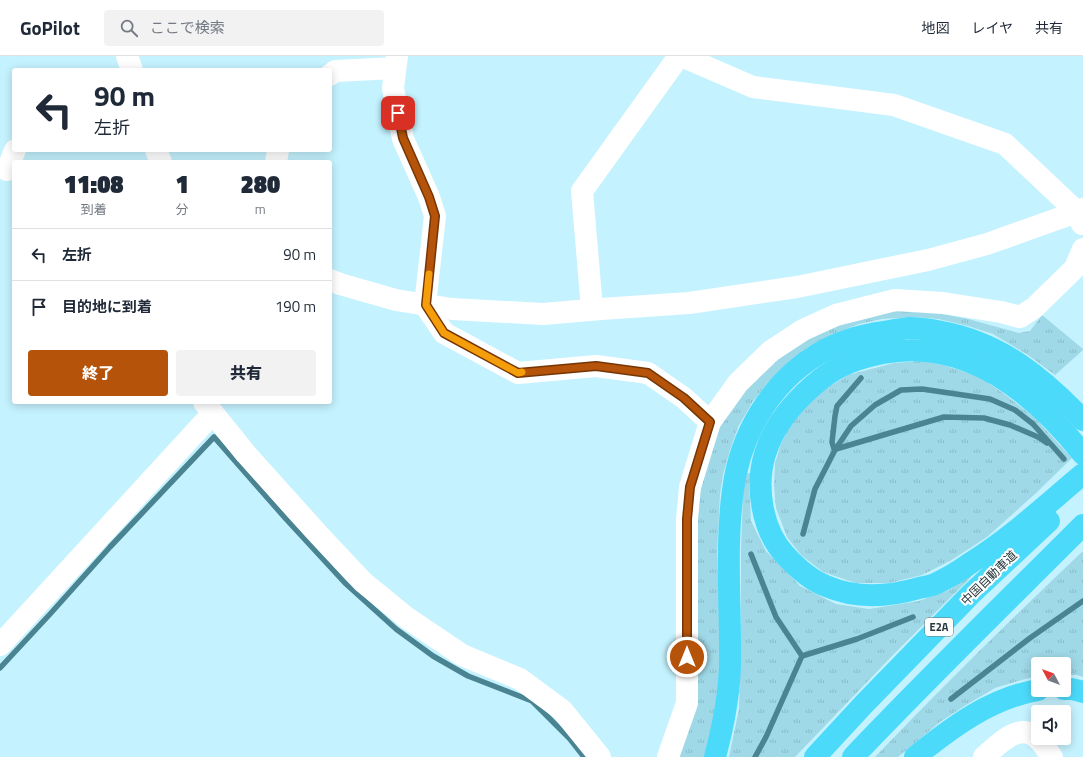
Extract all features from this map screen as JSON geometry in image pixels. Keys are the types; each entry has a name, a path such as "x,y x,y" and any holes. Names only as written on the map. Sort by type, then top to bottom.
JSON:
{"highway":[{"path":"716,757 726,709 730,668 729,535 733,488 745,441 754,421 782,382 801,365 819,353 864,335 909,328 934,330 955,334 1000,352 1039,378 1056,392 1083,420"},
{"path":"1083,454 1051,418 1012,385 993,372 973,362 952,355 933,351 899,350 870,355 850,362 830,372 796,401 782,419 771,437 764,456 761,477 764,516 770,532 780,550 792,563 824,586 843,592 865,595 889,595 935,584 984,555 1014,532 1071,494 1083,474"},
{"name":"中国自動車道","path":"814,757 971,594 1071,494"},
{"name":"E2A","path":"853,757 979,628 1083,526"},
{"path":"1071,689 1083,692"},
{"path":"915,757 956,726 978,712 1001,700 1031,691"}],"street":[{"path":"127,56 131,68"},
{"path":"332,281 396,300 452,309 543,314 689,303 797,287 928,260 988,244 1081,215 1005,144 894,105 753,87 680,56 582,191 592,310"},
{"path":"332,73 335,71 396,62 393,88 403,138 429,197 435,216 426,305 444,333 518,373 596,366 648,373 684,398 710,422"},
{"path":"7,170 13,152"},
{"path":"668,757 687,703 687,519 690,487 710,422 738,383 771,351 803,330 836,315 895,300 943,303 1001,312 1020,317 1034,308 1075,268 1083,249"},
{"path":"0,645 209,408 246,454 364,582 407,618 462,655 520,679 562,710 600,757"},
{"path":"984,757 1001,742 1016,732 1027,732 1036,737 1052,757"}],"green space":[{"path":"922,310 968,319 1019,333 1030,331 1042,315 1083,350 1055,375 1028,355 993,334 939,319 916,317 882,319 859,324 831,335 810,346 779,371 753,401 738,427 723,475 720,494 717,553 721,639 718,699 705,757 679,757 696,518 702,479 719,425 741,394 761,373 790,350 832,326 881,312"},
{"path":"921,361 943,365 976,375 1003,393 1034,417 1072,458 987,537 950,561 922,575 889,583 856,583 823,572 801,555 787,537 776,508 774,485 775,464 780,446 790,426 803,408 825,389 848,375 894,363"},
{"path":"746,473 751,473 749,484 751,521 766,551 800,586 836,604 869,609 919,601 949,590 972,574 970,578 892,656 795,757 729,757 739,709 741,550 743,493"},
{"path":"1083,551 1083,677 1071,675 1071,657 1031,657 1031,678 995,688 966,705 940,722 898,757 875,757 978,653"}],"waterway":[{"path":"834,449 832,442 837,406 861,378"},
{"path":"803,534 815,489 835,450 851,426 875,405 901,390 922,389 990,399 1015,410 1033,424 1064,459"},
{"path":"836,449 944,417 984,418 1010,425 1038,437 1047,443"},
{"path":"0,668 110,547 214,437 345,583 396,629 433,656 468,676 532,701 570,739 584,757"},
{"path":"751,554 776,617 802,656"},
{"path":"951,699 1030,638 1083,601"},
{"path":"755,757 766,737 802,656 857,639 913,617"}],"slow traffic":[{"path":"429,274 426,305 444,333 518,373 522,372"}],"route":[{"path":"398,113 403,138 429,197 435,216 426,305 444,333 518,373 596,366 648,373 684,398 710,422 690,487 687,519 687,657"}]}
